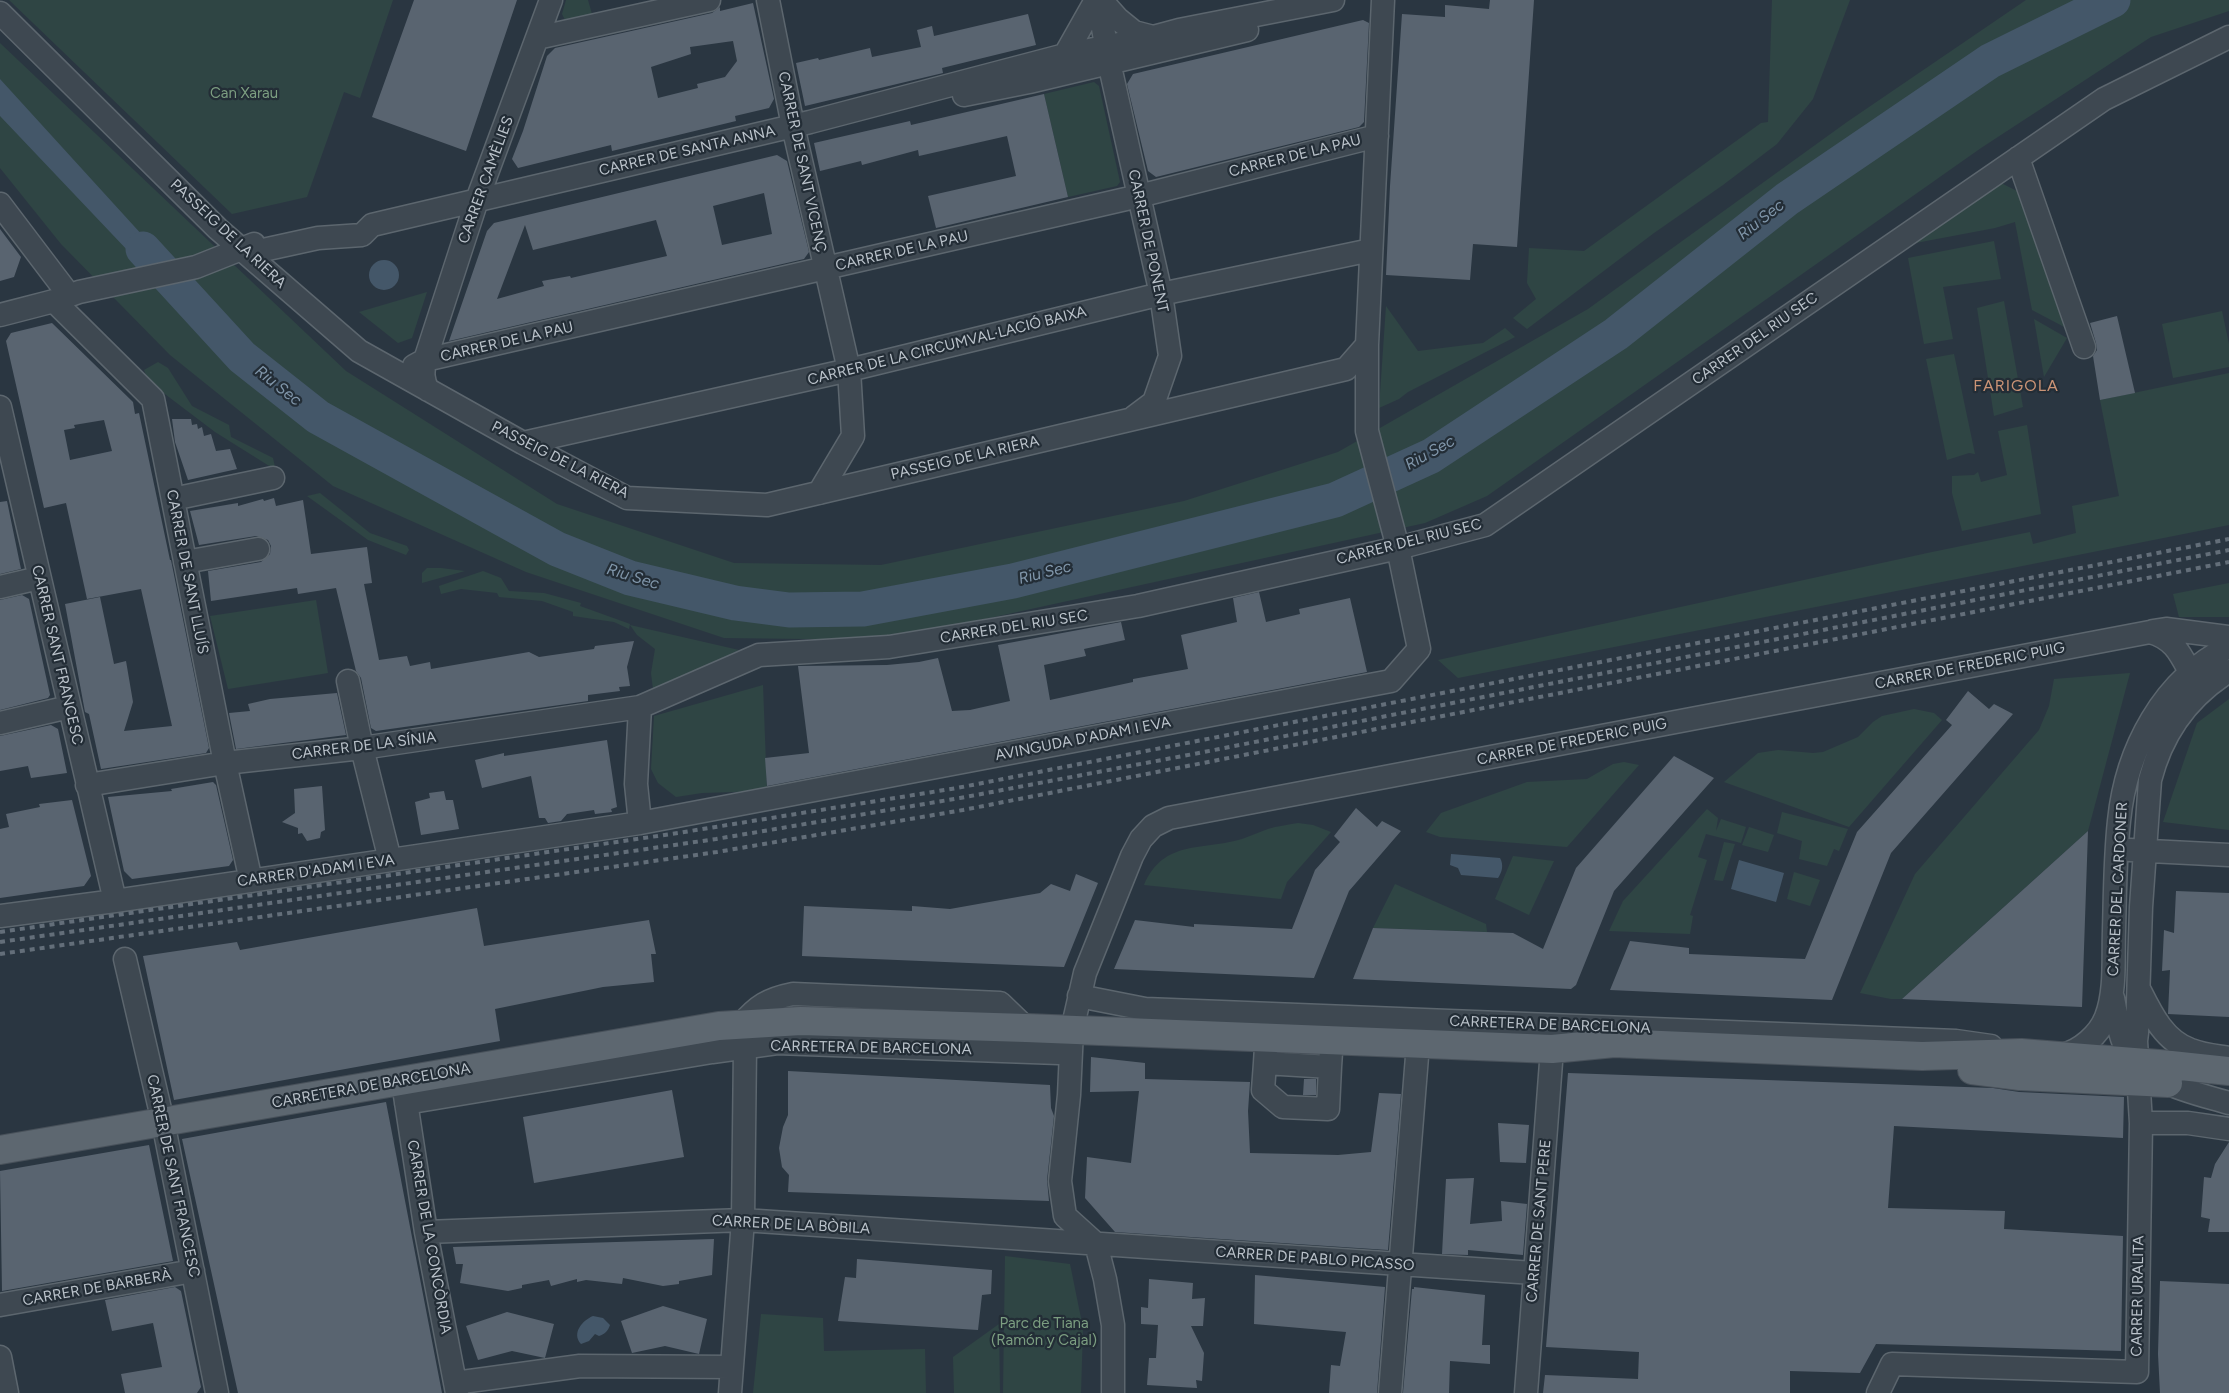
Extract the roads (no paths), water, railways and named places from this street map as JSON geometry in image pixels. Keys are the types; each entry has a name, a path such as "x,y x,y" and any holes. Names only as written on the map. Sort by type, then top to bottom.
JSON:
{"main road":[{"name":"CARRETERA DE BARCELONA","path":"0,1150 163,1122 404,1092 719,1026 743,1036 801,1021 1026,1028 1072,1040 1266,1051 1330,1050 1418,1044 1552,1049 1614,1043 1922,1056 2021,1053 2132,1060 2229,1072"},
{"name":"CARRETERA DE BARCELONA","path":"1552,1049 1599,1058 1646,1061 1972,1070 2020,1068 2095,1072 2132,1060"},
{"name":"CARRETERA DE BARCELONA","path":"2132,1060 2168,1083 2229,1088"}],"street":[{"name":"CARRER CAMÈLIES","path":"428,390 424,383 423,373 425,360 477,200 551,0"},
{"path":"537,38 709,0"},
{"name":"CARRER DE SANT VICENÇ","path":"768,0 793,126 849,370 853,436 819,493"},
{"path":"1384,0 1371,250 1378,298 1367,345 1367,431 1397,544"},
{"path":"1065,55 1081,26 1100,1 1134,32 1153,37"},
{"name":"CARRER DE PONENT","path":"1100,1 1104,49 1161,294 1170,356 1154,402 1132,419"},
{"name":"CARRER DE SANTA ANNA","path":"896,100 935,101 1029,82 1104,49 1179,30 1326,1"},
{"name":"CARRER DE SANTA ANNA","path":"362,235 372,225 793,126 1065,55 1104,49 1216,39 1279,21 1326,1"},
{"name":"PASSEIG DE LA RIERA","path":"0,12 218,229 359,351 627,498 767,505 1346,369 1367,345"},
{"name":"CARRER DE SANTA ANNA","path":"1104,49 1128,48 1205,32 1252,16"},
{"name":"CARRER DEL RIU SEC","path":"640,707 759,655 889,647 1138,606 1397,544 1485,525 2104,98 2229,37"},
{"name":"CARRER DE LA PAU","path":"425,360 1138,196 1377,136"},
{"path":"2018,158 2084,347"},
{"name":"CARRER DE SANTA ANNA","path":"0,315 67,296 196,267 248,264 256,243 451,199 477,200"},
{"name":"CARRER DE SANTA ANNA","path":"250,256 263,250 318,238 362,235 408,224 452,217 477,200"},
{"name":"CARRER DE SANT LLUÍS","path":"0,204 67,296 153,399 225,763 251,881"},
{"name":"CARRER DE LA CIRCUMVAL·LACIÓ BAIXA","path":"524,443 849,370 1161,294 1371,250"},
{"path":"400,374 425,360"},
{"name":"CARRER SANT FRANCESC","path":"0,407 4,445 38,578 115,902"},
{"path":"172,499 272,478"},
{"name":"AVINGUDA D'ADAM I EVA","path":"636,824 1391,681 1418,649 1397,544"},
{"path":"185,562 258,549"},
{"path":"0,586 38,578"},
{"name":"CARRER DE FREDERIC PUIG","path":"1096,1244 1066,1216 1060,1180 1072,1040 1079,996 1089,962 1132,856 1141,839 1152,826 1169,818 2166,629 2229,636"},
{"path":"2150,632 2170,640 2179,651 2190,672"},
{"name":"CARRER DEL CARDONER","path":"2062,1055 2073,1052 2097,1032 2107,1016 2112,993 2120,811 2128,773 2133,760 2154,717 2168,695 2190,672 2229,647"},
{"name":"CARRER DEL CARDONER","path":"2132,1060 2150,780 2164,739 2185,707 2202,690 2229,672"},
{"path":"348,680 362,748 390,860"},
{"path":"0,722 69,707"},
{"path":"636,824 640,707"},
{"name":"CARRER DE LA SÍNIA","path":"88,785 225,763 362,748 640,707"},
{"name":"CARRER D'ADAM I EVA","path":"0,916 115,902 636,824"},
{"path":"2117,849 2229,855"},
{"name":"CARRER DE SANT FRANCESC","path":"124,959 163,1122 217,1393"},
{"name":"CARRER DEL CARDONER","path":"2138,987 2154,1018 2173,1040 2192,1051 2229,1058"},
{"name":"CARRER DEL CARDONER","path":"2112,993 2121,1036 2132,1060"},
{"name":"CARRETERA DE BARCELONA","path":"1079,996 1145,1009 1956,1041 1988,1045 2021,1053"},
{"path":"730,1393 743,1220 743,1036"},
{"name":"CARRETERA DE BARCELONA","path":"743,1036 777,1043 1059,1053 1072,1040"},
{"path":"1390,1393 1418,1044"},
{"name":"CARRER DE SANT PERE","path":"1526,1393 1552,1049"},
{"path":"1266,1051 1263,1090 1283,1107 1328,1109 1330,1050"},
{"name":"CARRER URALITA","path":"1878,1393 1892,1364 2136,1372 2141,1124 2132,1060"},
{"name":"CARRETERA DE BARCELONA","path":"2168,1083 2229,1103"},
{"name":"CARRER DE LA CONCÒRDIA","path":"404,1092 426,1232 456,1388"},
{"path":"2141,1124 2188,1123 2229,1129"},
{"name":"CARRER DE LA BÒBILA","path":"426,1232 743,1220 1096,1244"},
{"path":"1096,1244 1105,1279 1113,1325 1113,1393"},
{"name":"CARRER DE PABLO PICASSO","path":"1096,1244 1534,1273"},
{"name":"CARRER DE BARBERÀ","path":"0,1305 193,1271"},
{"path":"0,1357 7,1393"},
{"path":"456,1388 580,1366 732,1368"}],"water":[{"path":"0,79 154,248 156,263 130,253 0,116"},
{"path":"384,260 395,264 399,275 395,286 384,290 373,286 369,275 373,264"},
{"path":"1451,854 1500,858 1501,873 1498,878 1461,875 1458,868 1450,865"},
{"path":"1739,860 1784,873 1776,902 1731,889"},
{"path":"593,1316 603,1318 610,1325 603,1334 599,1336 595,1334 589,1341 581,1344 577,1336 578,1331 582,1324"}],"waterway":[{"name":"Riu Sec","path":"143,249 242,357 318,417 557,549 630,578 735,603 789,610 863,609 1013,581 1335,500 1431,456 1616,334 1787,199 1990,61 2113,0"}],"railway":[{"path":"0,932 678,833 957,788 2229,539"},
{"path":"0,942 716,839 960,798 1204,752 2229,550"},
{"path":"0,954 717,852 963,810 2229,562"}],"district":[{"name":"FARIGOLA","path":"2016,386"}],"park label":[{"name":"Can Xarau","path":"244,94"},
{"name":"Parc de Tiana (Ramón y Cajal)","path":"1044,1332"}]}
